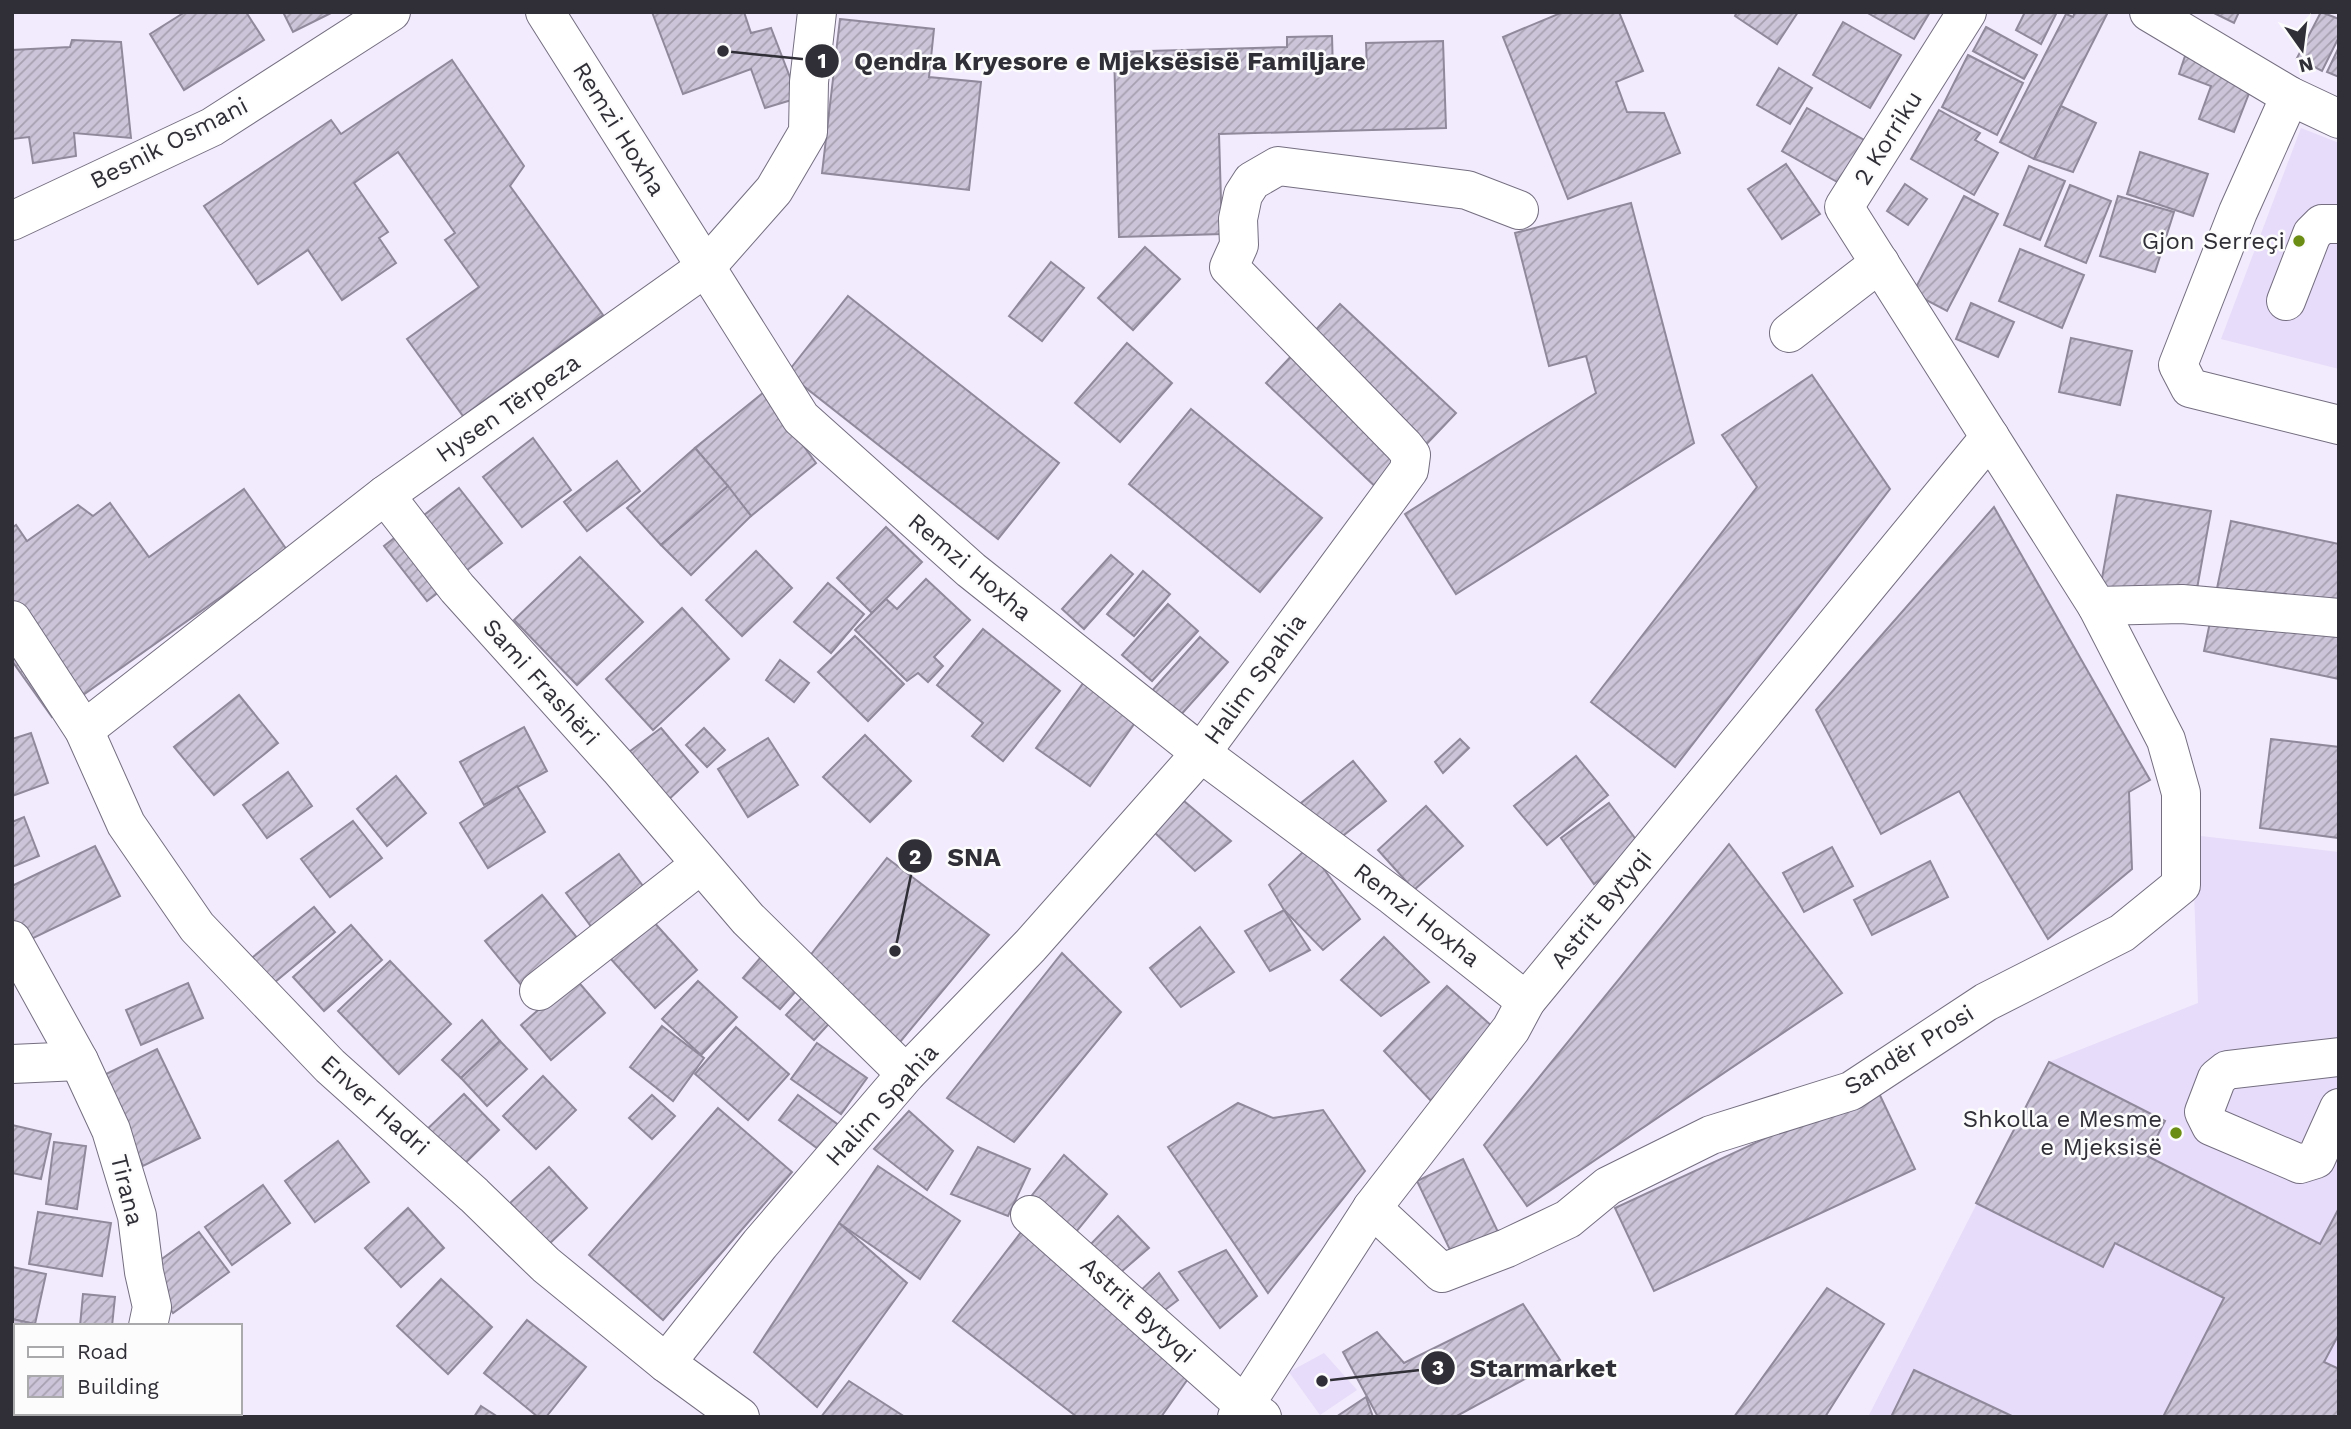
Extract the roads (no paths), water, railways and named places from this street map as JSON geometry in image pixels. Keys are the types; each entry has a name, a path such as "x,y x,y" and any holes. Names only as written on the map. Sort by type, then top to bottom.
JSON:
{"street":[{"name":"Besnik Osmani","path":"12,221 212,127 391,12"},
{"name":"Remzi Hoxha","path":"545,12 801,418 971,570 1201,753 1374,881 1526,1001"},
{"name":"Hysen Tërpeza","path":"84,730 385,495 706,267 774,190 808,132 809,82 817,12"},
{"name":"2 Korriku","path":"1967,12 1844,207 1990,437"},
{"path":"2149,12 2290,96 2339,119"},
{"path":"2290,96 2238,212 2178,365 2190,388 2339,425"},
{"name":"Halim Spahia","path":"666,1363 760,1244 906,1074 1030,946 1201,753 1409,470 1411,455 1230,267 1240,245 1238,219 1243,195 1252,181 1278,166 1467,190 1519,210"},
{"path":"2286,301 2312,234 2322,225 2339,224"},
{"path":"1789,333 1880,263"},
{"path":"1990,437 2097,606 2182,604 2339,618"},
{"name":"Astrit Bytyqi","path":"1030,1214 1248,1413 1372,1208 1511,1030 1526,1001 1990,437"},
{"name":"Sami Frashëri","path":"385,495 457,588 619,768 748,919 906,1074"},
{"name":"Sandër Prosi","path":"1372,1208 1442,1273 1494,1253 1568,1219 1608,1185 1711,1135 1851,1091 1986,1002 2122,933 2181,885 2181,793 2166,740 2097,606"},
{"path":"12,620 84,730"},
{"name":"Enver Hadri","path":"84,730 126,824 197,927 330,1066 474,1195 546,1265 666,1363 739,1417"},
{"path":"539,990 700,865"},
{"name":"Tirana","path":"12,940 79,1061 111,1130 137,1216 144,1272 152,1307 148,1324"},
{"path":"2339,1058 2227,1070 2217,1078 2204,1112 2211,1126 2300,1164 2316,1159 2339,1108"},
{"path":"12,1063 79,1061"}],"place":[{"name":"Qendra Kryesore e Mjeksësisë Familjare","path":"723,51"},
{"name":"Gjon Serreçi","path":"2299,241"},
{"name":"SNA","path":"895,951"},
{"name":"Shkolla e Mesme e Mjeksisë","path":"2176,1133"},
{"name":"Starmarket","path":"1322,1381"}]}
